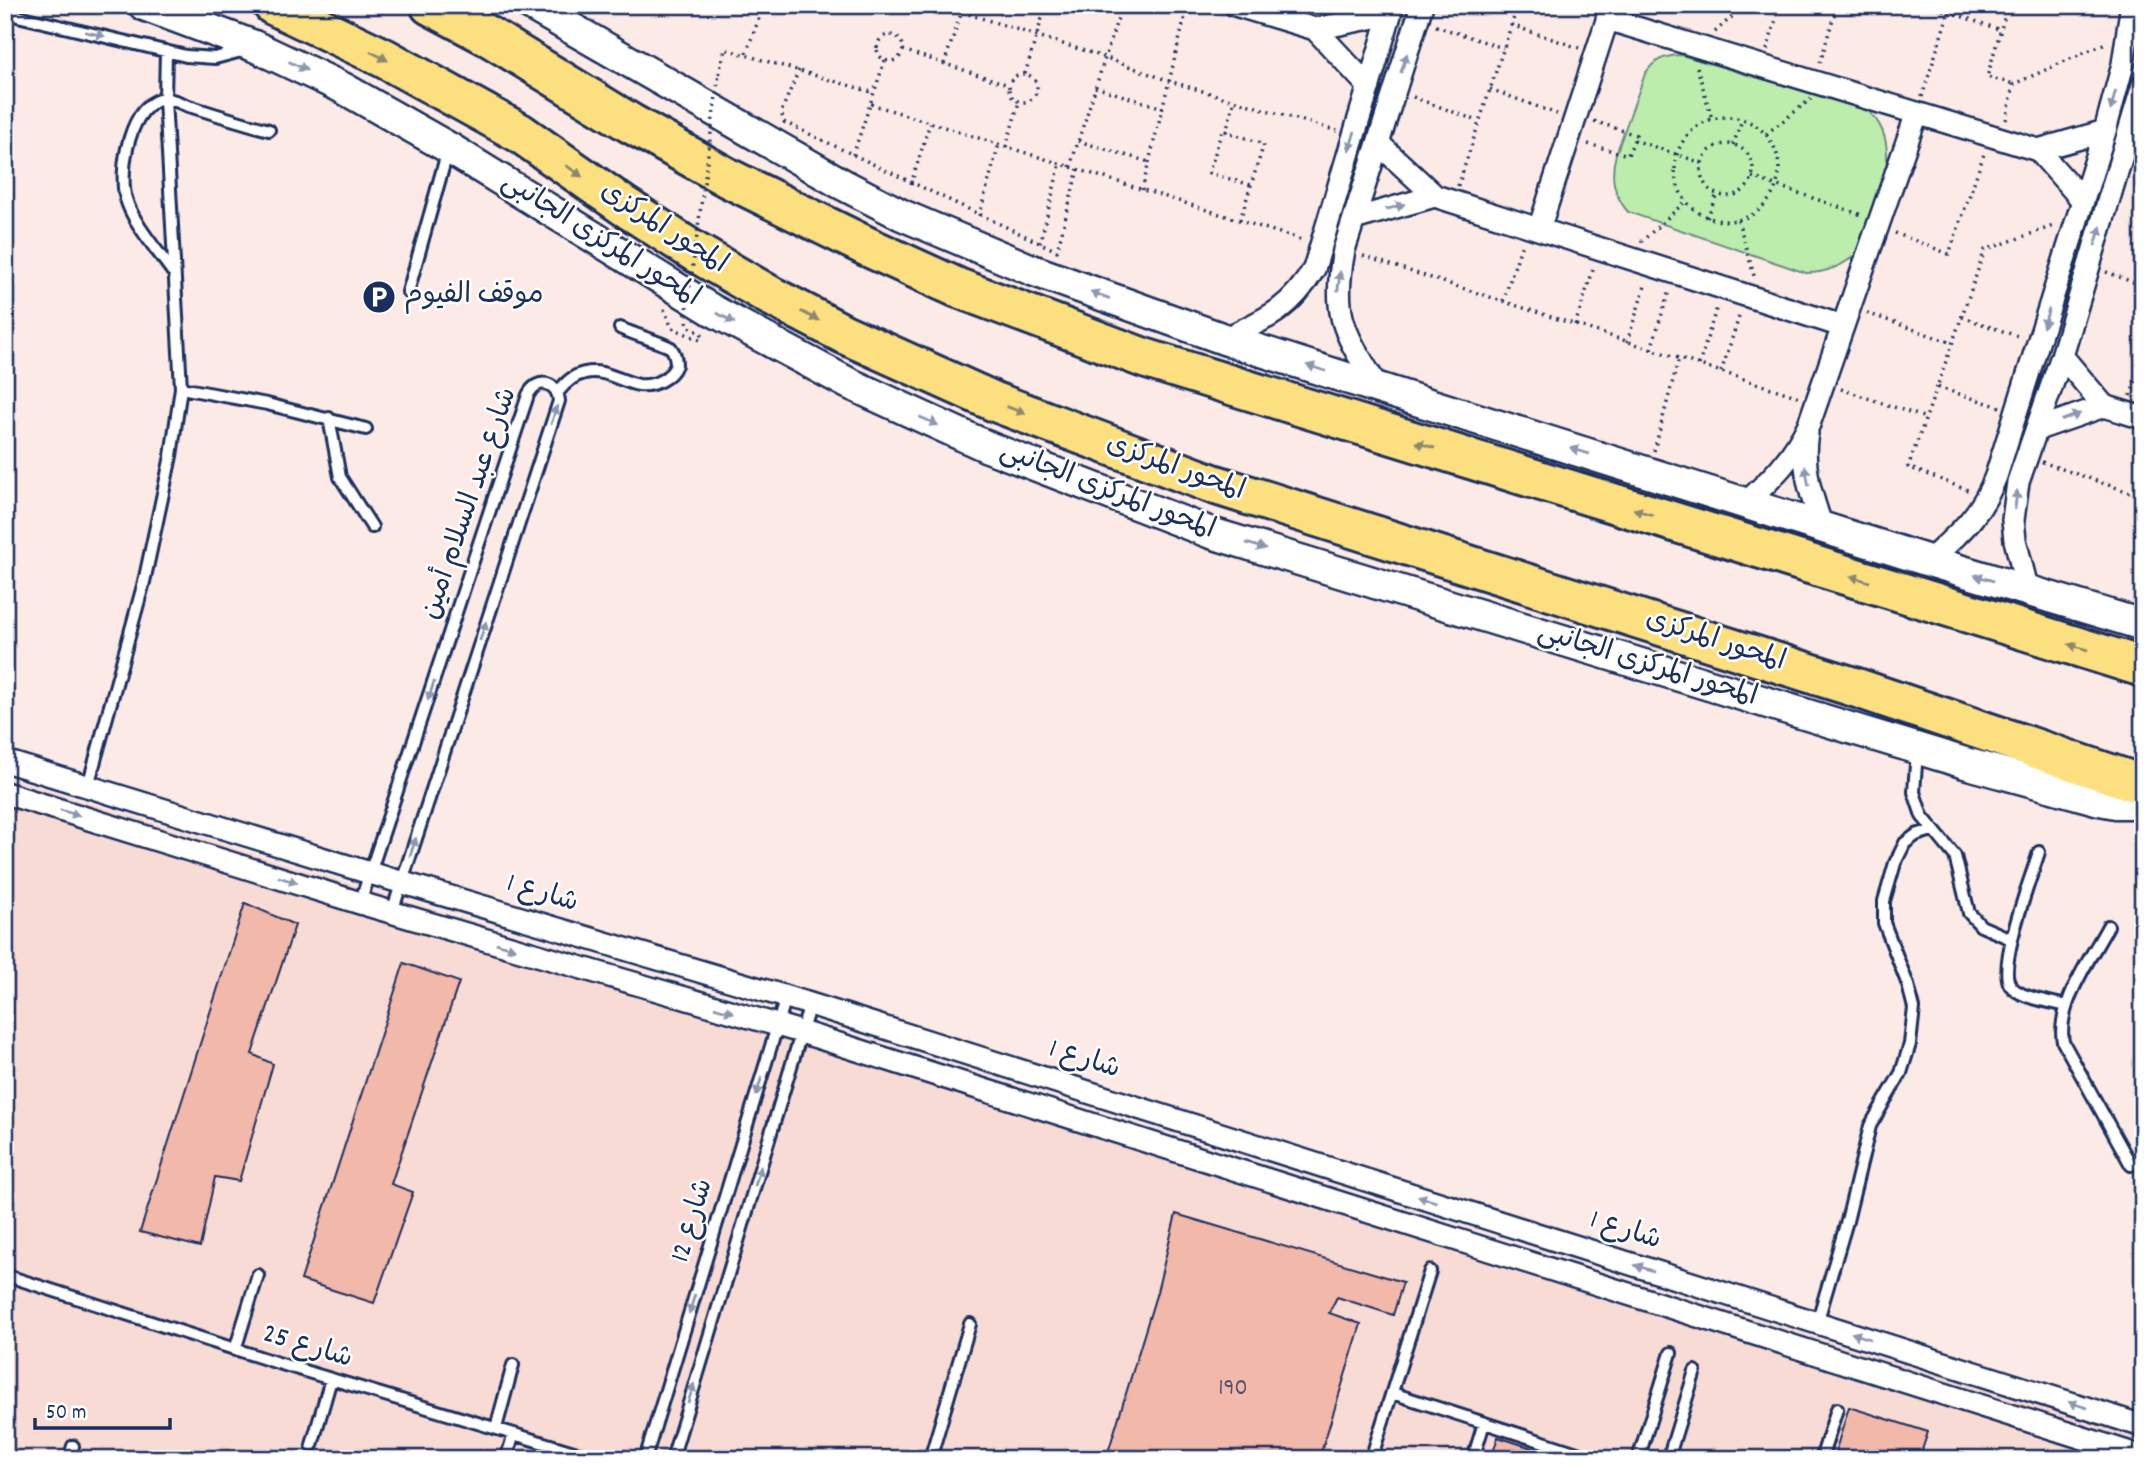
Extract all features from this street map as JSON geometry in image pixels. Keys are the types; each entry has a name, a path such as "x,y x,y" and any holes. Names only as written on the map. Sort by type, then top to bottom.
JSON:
{"highway":[{"name":"المحور المركزى","path":"273,5 384,58 520,134 695,253 769,295 844,334 995,402 1213,484 1854,687 2143,785"},
{"path":"430,5 488,36 629,123 728,178 958,288 1144,358 2143,667"}],"main road":[{"name":"المحور المركزى الجانبى","path":"144,5 254,46 344,88 449,148 646,271 780,347 918,416 1001,452 1211,533 1918,748 2100,800 2143,803"},
{"path":"531,5 842,184 901,215 1032,270 1224,339 1929,561 2143,625"}],"street":[{"path":"1235,5 1315,29 1369,87"},
{"path":"1224,339 1286,306 1302,289 1314,269 1392,10"},
{"path":"1315,29 1392,10"},
{"path":"1378,388 1351,342 1340,311 1339,277 1344,250 1420,12"},
{"path":"1533,227 1573,125 1609,12 1694,46 2038,150 2105,131"},
{"path":"1929,561 1977,515 1988,499 2105,131 2123,64 2132,16"},
{"path":"2028,591 2015,540 2018,482 2062,356 2143,85"},
{"path":"1822,527 1806,474 1804,449 1809,424 1917,113"},
{"path":"1378,144 1444,198 1753,297 1846,316"},
{"path":"2038,150 2081,209"},
{"path":"1354,219 1444,198"},
{"path":"2062,356 2124,412"},
{"path":"2038,429 2124,412"},
{"path":"1746,503 1785,465 1809,424"},
{"name":"شارع 1","path":"5,761 810,1004 2143,1426"},
{"name":"شارع 1","path":"5,793 360,903 801,1032 2143,1457"}],"lane":[{"path":"5,13 186,57 215,58 254,46"},
{"path":"88,786 144,582 171,456 181,388 165,99 166,51"},
{"path":"173,272 146,236 126,199 124,174 134,124 144,107 165,99 269,130"},
{"path":"408,292 449,148"},
{"path":"558,391 575,376 586,372 608,374 641,385 671,375 676,365 667,345 637,337 620,328"},
{"name":"شارع عبد السلام أمين","path":"360,903 528,395 538,383 553,385 558,391 559,401 393,912"},
{"path":"181,388 329,418 366,429"},
{"path":"329,418 340,477 372,527"},
{"path":"1918,748 1914,792 1922,816 1955,856 1969,913 1981,926 2011,939"},
{"path":"1817,1323 1871,1126 1901,1073 1910,1044 1914,1008 1884,923 1884,901 1895,863 1905,843 1916,835 1932,830"},
{"path":"2039,852 2011,939 2006,972 2010,985 2021,993 2066,1006"},
{"path":"2108,926 2066,1006 2061,1028 2063,1042 2131,1165"},
{"name":"شارع 12","path":"645,1459 786,997"},
{"name":"شارع 12","path":"672,1459 810,1004"},
{"path":"1371,1459 1430,1270"},
{"name":"شارع 25","path":"5,1275 235,1350 597,1459"},
{"path":"235,1350 258,1275"},
{"path":"930,1459 970,1324"},
{"path":"1638,1459 1671,1353"},
{"path":"496,1428 513,1365"},
{"path":"1668,1459 1695,1371"},
{"path":"312,1445 331,1379"},
{"path":"1392,1393 1596,1459"},
{"path":"1821,1459 1837,1409"},
{"path":"1473,1459 1484,1423"},
{"path":"506,1459 514,1434"},
{"path":"69,1459 73,1446"}],"path":[{"path":"746,54 764,5"},
{"path":"944,64 964,5"},
{"path":"1025,74 1046,5"},
{"path":"1070,167 1122,5"},
{"path":"1142,190 1188,5"},
{"path":"1444,198 1479,122 1517,5"},
{"path":"1712,119 1694,46 1745,5"},
{"path":"1762,66 1780,5"},
{"path":"1766,134 1821,84 1837,5"},
{"path":"1929,5 2001,30"},
{"path":"1917,113 1951,5"},
{"path":"2008,5 1987,77 2014,84"},
{"path":"962,12 1104,57 1169,81 1354,136"},
{"path":"1420,12 1503,48"},
{"path":"1752,177 1878,223 1949,254 1996,137 2014,84 2132,16"},
{"path":"1511,24 1596,54"},
{"path":"895,35 903,44 904,50 897,60 885,60 880,57 877,46 883,36 895,35"},
{"path":"686,316 719,74 725,49 875,93"},
{"path":"904,50 1009,85"},
{"path":"853,155 885,60"},
{"path":"799,70 781,111 782,120 911,184 1057,251 1077,169"},
{"path":"1025,74 1034,80 1037,91 1030,100 1019,102 1009,92 1009,85 1015,76 1025,74"},
{"path":"1095,87 1163,108"},
{"path":"1490,89 1573,125 1628,155 1636,135 1573,125"},
{"path":"1395,91 1479,122"},
{"path":"1227,132 1234,101"},
{"path":"1006,147 1019,102"},
{"path":"872,104 1321,246"},
{"path":"1712,119 1742,119 1755,125 1774,145 1778,158 1777,186 1771,198 1751,216 1727,222 1707,218 1695,211 1686,201 1676,180 1677,155 1690,133 1712,119"},
{"path":"1733,145 1742,119"},
{"path":"911,184 930,123"},
{"path":"1240,220 1264,144 1222,130 1209,173 1251,185"},
{"path":"1634,140 1702,163"},
{"path":"1078,141 1149,162"},
{"path":"979,216 999,144"},
{"path":"1733,145 1747,153 1751,161 1752,177 1738,193 1717,194 1705,185 1702,163 1705,156 1717,146 1733,145"},
{"path":"1039,244 1060,164"},
{"path":"1707,218 1717,194"},
{"path":"1625,256 1686,201"},
{"path":"1988,499 1908,467 1985,250 2081,209"},
{"path":"1721,372 1753,297 1738,220"},
{"path":"1503,301 1533,227"},
{"path":"1575,324 1600,248"},
{"path":"1344,250 1721,372 1926,418"},
{"path":"1627,342 1651,265"},
{"path":"2089,265 2143,286"},
{"path":"1651,349 1675,272"},
{"path":"1699,365 1723,288"},
{"path":"1846,316 1953,344"},
{"path":"1962,317 2039,343"},
{"path":"673,327 700,341"},
{"path":"1648,472 1679,358"},
{"path":"2124,412 2143,362"},
{"path":"1937,387 2017,412"},
{"path":"2027,457 2143,497"}],"shaded area":[{"path":"5,777 2143,1439 2143,1459 5,1459"}],"green space":[{"path":"1681,55 1867,110 1879,125 1886,141 1887,159 1879,197 1860,251 1835,267 1806,273 1628,212 1614,184 1616,154 1645,74 1660,60"}],"building":[{"path":"245,903 295,925 252,1054 273,1064 239,1181 215,1177 200,1247 140,1232"},
{"path":"404,963 459,982 391,1184 413,1192 374,1303 301,1280"},
{"path":"1176,1214 1403,1282 1393,1315 1337,1297 1329,1313 1361,1324 1319,1459 1106,1459 1157,1292"},
{"path":"1849,1407 1928,1432 1919,1459 1833,1459"},
{"path":"1498,1437 1565,1459 1491,1459"}],"place":[{"name":"موقف الفيوم","path":"379,297"}]}
